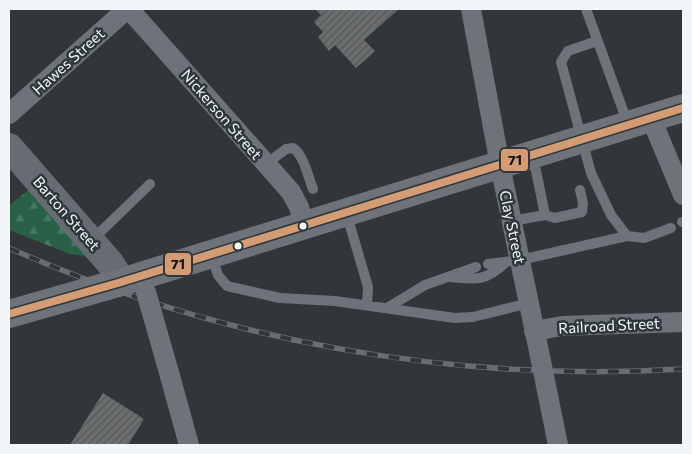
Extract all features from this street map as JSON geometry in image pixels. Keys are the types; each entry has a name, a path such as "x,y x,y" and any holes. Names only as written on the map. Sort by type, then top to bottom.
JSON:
{"main road":[{"path":"9,314 132,283 211,254 683,108"},
{"name":"Barton Street","path":"9,147 110,263 132,283"}],"street":[{"name":"Hawes Street","path":"9,114 128,9"},
{"name":"Nickerson Street","path":"128,9 296,200 304,226"},
{"name":"Clay Street","path":"471,9 512,221 513,261 529,303 556,437"},
{"path":"639,122 683,195"},
{"name":"Barton Street","path":"132,283 170,376 189,445"},
{"name":"Railroad Street","path":"534,331 562,326 683,322"}],"lane":[{"path":"586,9 598,41 639,122"},
{"path":"598,41 568,51 561,62 591,173 612,215 627,236"},
{"path":"266,164 292,148 300,156 313,189"},
{"path":"533,155 545,215"},
{"path":"91,241 150,184"},
{"path":"512,221 545,215 555,218 582,212 583,203 580,190"},
{"path":"346,212 368,287 367,305"},
{"path":"488,264 513,261 627,236 644,238 672,228"},
{"path":"211,254 218,275 227,286 290,300 335,301 464,318 529,303"},
{"path":"447,277 473,280 493,274 513,261"},
{"path":"387,308 425,285 476,268"}],"green space":[{"path":"41,180 124,261 70,254 9,230 9,204"}],"building":[{"path":"315,9 399,9 364,40 375,51 356,68 335,45 329,51 318,37 323,32 314,22 321,15"},
{"path":"103,393 144,419 128,445 70,445"}],"railway":[{"path":"9,248 89,280 171,308 254,331 338,349 424,361 510,369 596,372 683,369"}],"transit line":[{"name":"71","path":"9,314 118,283 683,108"}]}
